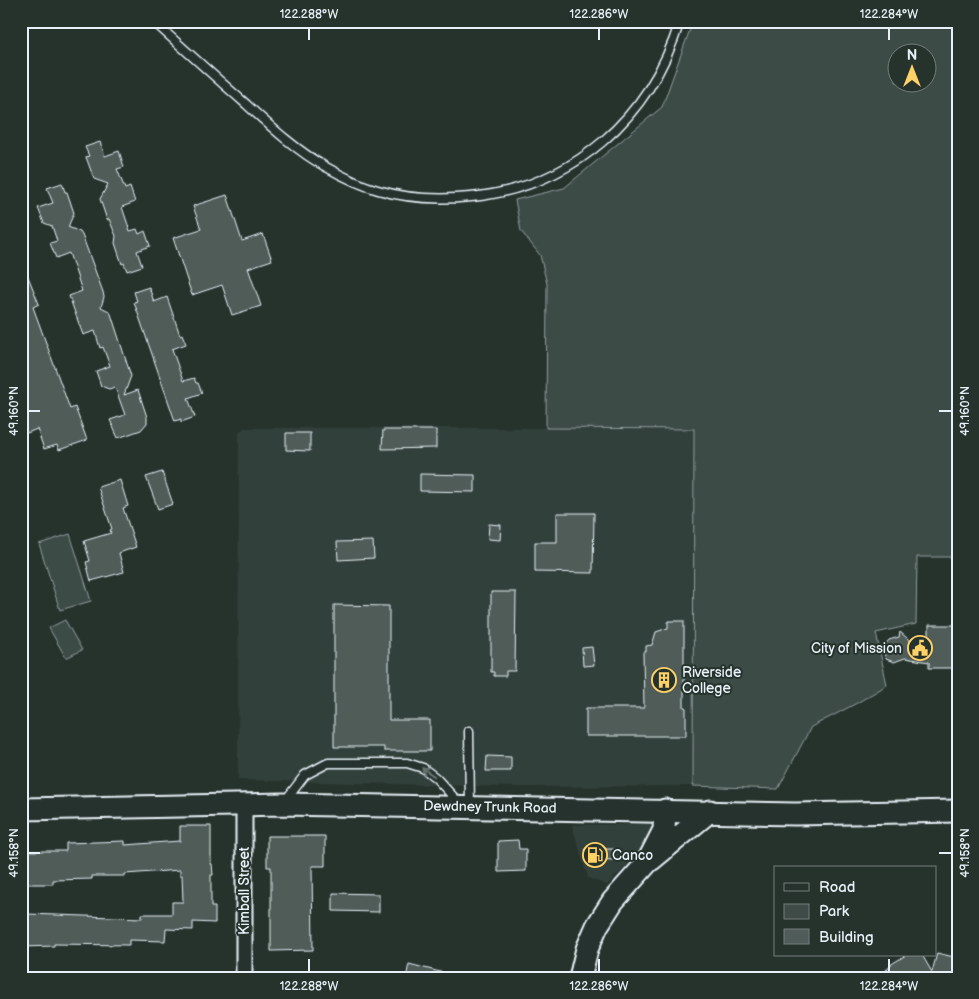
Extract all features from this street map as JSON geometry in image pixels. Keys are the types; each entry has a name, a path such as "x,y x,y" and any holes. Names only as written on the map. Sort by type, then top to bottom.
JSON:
{"main road":[{"name":"Dewdney Trunk Road","path":"21,809 283,804 795,814 958,811"},
{"path":"647,863 664,830 665,810"},
{"path":"580,978 587,949 597,926 613,901 647,863 710,811"}],"street":[{"name":"Kimball Street","path":"244,804 244,978"}],"lane":[{"path":"153,21 280,134 324,166 350,180 378,190 432,199 487,196 513,190 545,178 583,158 617,129 640,103 655,80 680,21"},
{"path":"466,807 469,731"},
{"path":"283,804 305,775 328,763 407,763 423,768 466,807"}],"shaded area":[{"path":"244,428 694,428 693,786 518,787 238,780 239,432"},
{"path":"653,824 641,851 607,885 588,878 572,825"}],"green space":[{"path":"693,21 958,21 958,557 917,557 916,624 876,633 887,685 811,727 778,789 693,786 694,429 546,428 547,284 540,255 521,231 515,200 564,188 662,107"},
{"path":"70,534 91,601 60,610 39,544"},
{"path":"65,620 82,650 66,658 49,628"}],"building":[{"path":"100,142 105,156 119,151 124,167 117,169 125,189 130,187 135,202 122,207 130,231 137,229 139,234 145,231 150,246 137,251 142,266 127,271 124,263 122,264 115,243 116,236 109,219 107,220 100,199 108,184 94,179 86,157 89,156 85,147"},
{"path":"62,183 74,213 68,227 80,232 82,235 103,292 104,297 101,307 111,314 131,376 124,395 138,390 147,417 147,423 141,430 118,438 110,420 125,415 115,387 109,389 101,386 96,371 110,366 103,347 100,348 95,331 83,335 69,296 82,291 69,253 56,258 50,243 57,241 52,226 44,223 38,208 53,203 47,188"},
{"path":"227,195 242,241 263,234 272,260 248,268 261,306 232,315 222,285 192,295 173,238 201,229 193,206"},
{"path":"21,259 39,304 33,307 70,409 75,407 87,440 59,450 57,445 44,449 37,429 27,433 21,419"},
{"path":"149,287 154,302 167,297 180,335 182,334 186,344 172,349 183,381 194,378 202,393 188,398 195,417 181,422 181,419 175,421 134,302 137,301 134,292"},
{"path":"383,430 436,430 436,448 382,449"},
{"path":"286,433 310,433 310,451 286,450"},
{"path":"162,472 173,504 158,509 146,477"},
{"path":"420,474 475,475 475,492 420,491"},
{"path":"120,480 128,506 123,508 136,547 119,553 124,572 91,581 86,562 90,561 84,541 111,533 110,530 112,529 98,487"},
{"path":"557,513 594,513 593,573 535,572 535,542 557,542"},
{"path":"489,524 501,525 500,540 488,539"},
{"path":"373,541 374,558 338,560 337,542"},
{"path":"491,592 516,592 515,671 506,671 506,676 494,676 494,672 491,672"},
{"path":"334,605 389,606 389,720 430,720 430,751 384,751 384,747 334,747"},
{"name":"Riverside College","path":"668,621 684,621 686,736 586,736 586,708 644,708 643,652 646,652 646,646 652,645 656,632 668,628"},
{"name":"City of Mission","path":"929,625 958,625 958,668 929,668 929,662 905,658 894,662 886,659 883,651 884,646 889,640 899,637 900,632 914,644 929,641"},
{"path":"592,647 594,665 583,666 582,648"},
{"path":"487,756 511,757 511,771 486,771"},
{"path":"180,826 211,826 211,864 213,875 211,875 211,907 215,907 215,923 193,922 193,930 166,929 165,941 129,940 129,945 54,944 54,946 21,947 21,920 27,920 27,914 142,918 142,914 172,914 172,902 183,902 182,875 180,875 180,870 125,874 125,876 92,876 92,879 53,880 53,884 26,884 26,851 66,851 66,843 125,841 125,845 180,841"},
{"path":"267,836 325,836 325,866 312,866 313,950 271,951 271,867 267,867"},
{"path":"518,840 519,849 526,849 526,871 498,872 498,841"},
{"path":"585,849 614,849 614,860 590,859"},
{"path":"333,893 379,894 379,912 333,911"},
{"path":"937,953 958,958 955,978 880,978 890,965 904,956 923,956 932,972"},
{"path":"409,964 448,974 448,978 406,978"}],"place":[{"name":"City of Mission","path":"920,648"},
{"name":"Riverside College","path":"664,680"},
{"name":"Canco","path":"595,855"}]}
